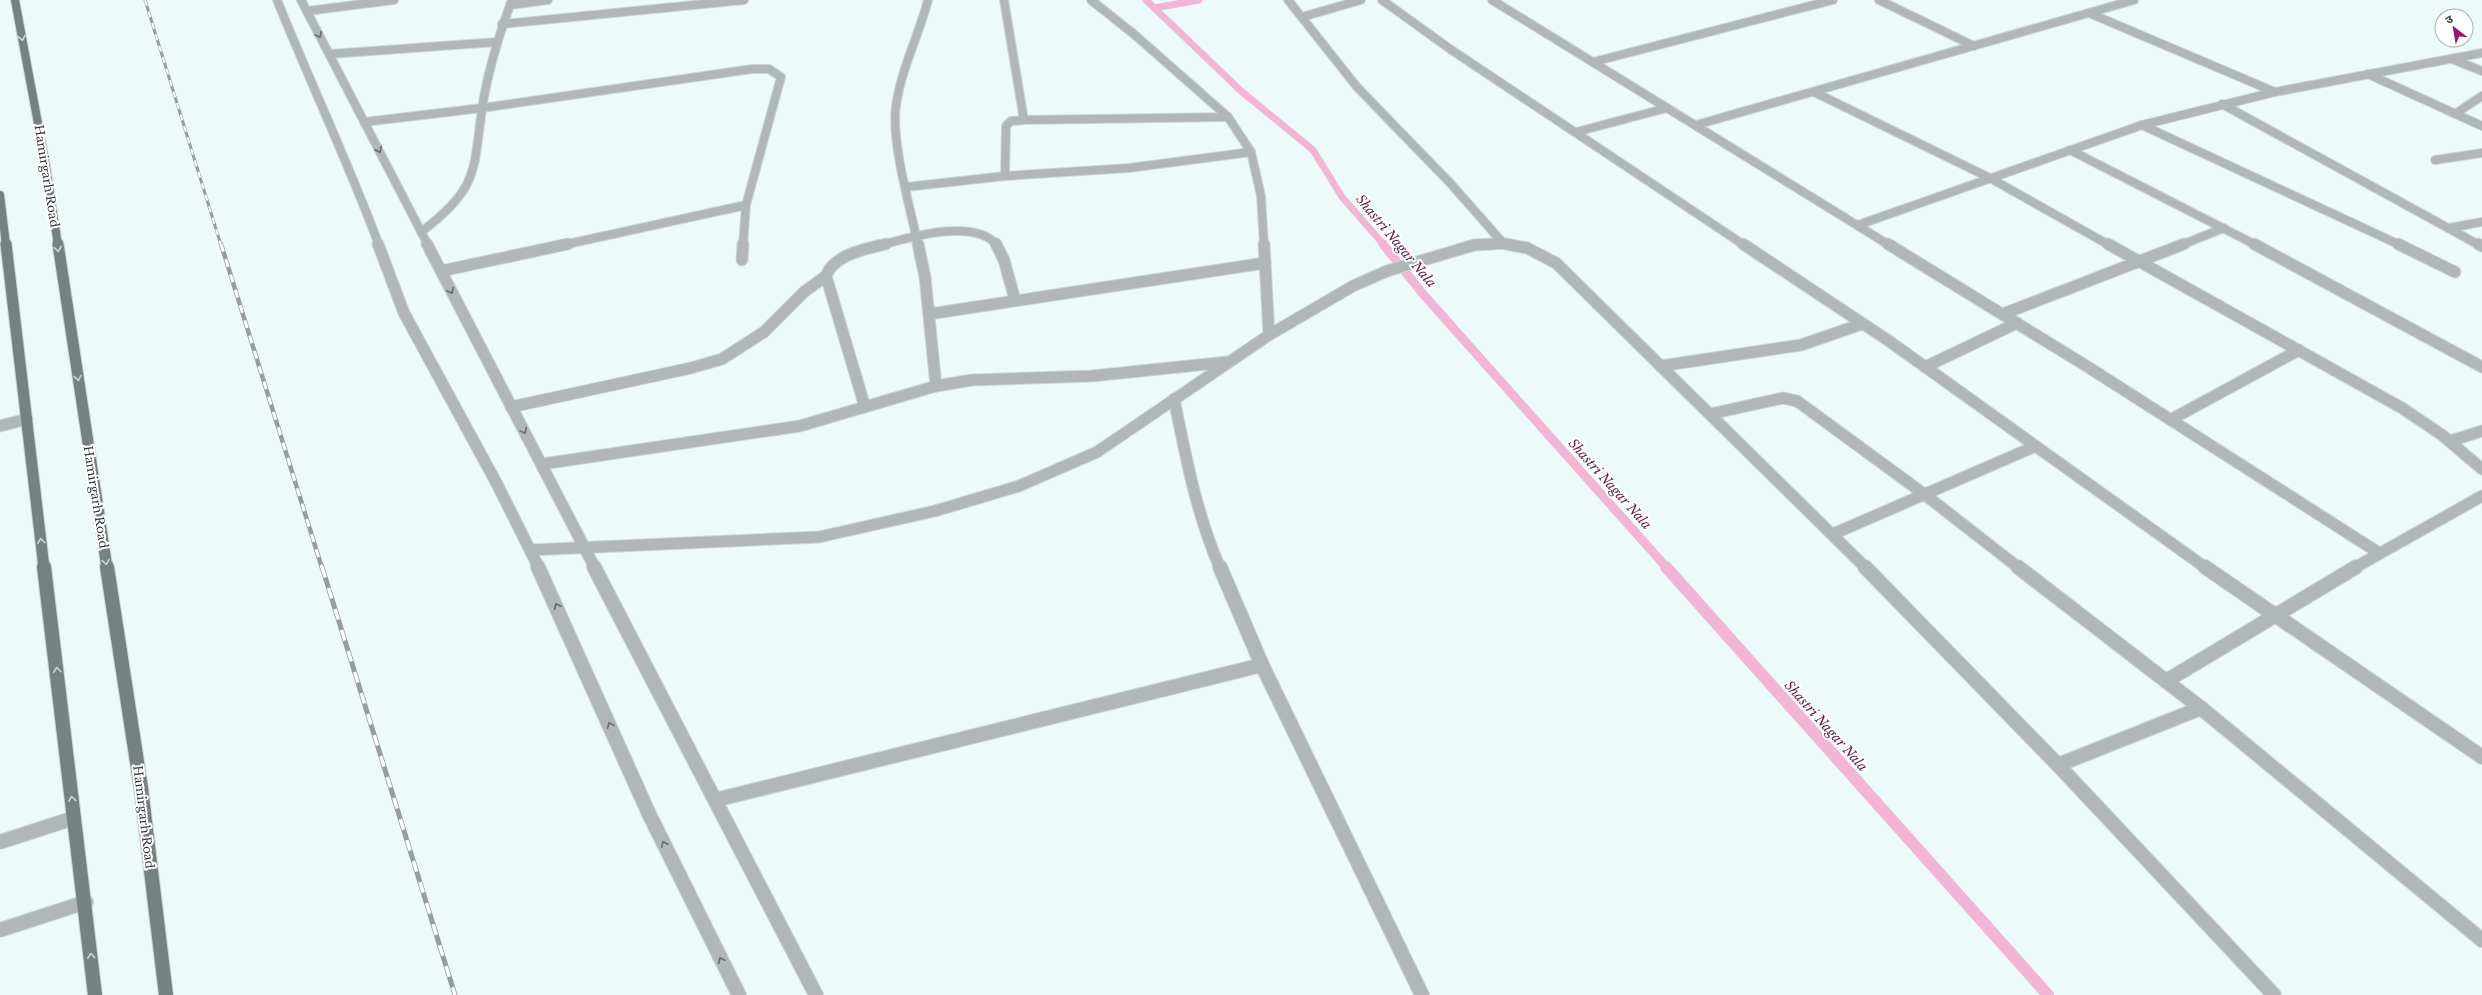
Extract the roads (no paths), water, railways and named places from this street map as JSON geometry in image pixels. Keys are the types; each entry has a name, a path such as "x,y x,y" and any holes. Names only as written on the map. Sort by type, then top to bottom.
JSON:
{"main road":[{"name":"Hamirgarh Road","path":"15,0 45,161 141,788 166,995"},
{"path":"0,194 74,818 86,902 95,995"}],"street":[{"path":"277,0 307,74 351,170 404,314 497,484 530,550 649,814 739,995"},
{"path":"302,0 816,995"},
{"path":"307,11 394,0"},
{"path":"421,232 442,216 461,195 474,170 482,108 497,42 502,24 511,2 548,0"},
{"path":"502,24 744,0"},
{"path":"928,0 920,31 904,72 896,106 896,136 915,236 925,277 936,386"},
{"path":"1004,0 1024,120"},
{"path":"1091,0 1135,35 1228,117 1251,152 1261,196 1269,335"},
{"path":"1288,0 1357,87 1451,184 1502,243"},
{"path":"1302,17 1361,0"},
{"path":"1382,0 1450,49 1925,367 2274,616 2482,757"},
{"path":"1492,0 2172,419 2379,553"},
{"path":"1593,62 1833,0"},
{"path":"1878,0 1974,46"},
{"path":"1696,125 2134,0"},
{"path":"2090,13 2275,92"},
{"path":"330,54 497,42"},
{"path":"1858,225 2142,126 2222,104 2275,92 2482,53"},
{"path":"2452,59 2482,71"},
{"path":"364,122 482,108 742,70 773,70 781,77 746,205 742,260"},
{"path":"2368,74 2482,126"},
{"path":"1814,92 1990,178 2402,408 2450,441 2482,469"},
{"path":"2455,114 2482,96"},
{"path":"2222,104 2482,246"},
{"path":"1576,132 1667,108"},
{"path":"1005,176 1006,126 1011,121 1228,117"},
{"path":"2142,126 2369,229 2455,272"},
{"path":"2070,150 2306,270 2482,367"},
{"path":"906,187 1005,176 1129,168 1251,152"},
{"path":"2435,160 2482,153"},
{"path":"441,271 746,205"},
{"path":"2449,228 2482,222"},
{"path":"2003,314 2224,228"},
{"path":"511,407 691,368 722,359 745,346 764,332 804,292 826,276 830,267 849,256 915,236 965,231 988,236 996,242 1000,250 1015,300"},
{"path":"530,550 818,537 935,511 1019,486 1097,452 1269,335 1353,286 1387,271 1474,245 1502,243 1527,248 1556,263 1832,534 2058,765 2274,995"},
{"path":"928,314 1265,262"},
{"path":"826,276 865,407"},
{"path":"1925,367 2017,323"},
{"path":"1660,366 1801,345 1862,324"},
{"path":"2172,419 2299,350"},
{"path":"542,464 757,434 800,426 936,386 972,380 1092,376 1231,362"},
{"path":"1710,414 1783,398 1793,399 1924,494 2201,708 2482,940"},
{"path":"1174,399 1191,483 1205,533 1262,665 1422,995"},
{"path":"0,426 27,419"},
{"path":"2450,441 2482,431"},
{"path":"1832,534 2036,446"},
{"path":"2166,681 2379,553 2482,496"},
{"path":"715,800 1262,665"},
{"path":"2058,765 2201,708"},
{"path":"0,842 74,818"},
{"path":"0,930 86,902"}],"waterway":[{"name":"Shastri Nagar Nala","path":"1146,0 1154,8"},
{"path":"1154,8 1199,0"},
{"name":"Shastri Nagar Nala","path":"1154,8 1241,91 1313,150 1342,197 1384,245"},
{"name":"Shastri Nagar Nala","path":"1383,244 1423,294 1667,568"},
{"name":"Shastri Nagar Nala","path":"1666,567 2048,995"}],"railway":[{"path":"145,0 221,245"},
{"path":"221,244 322,568"},
{"path":"322,567 455,995"}]}
